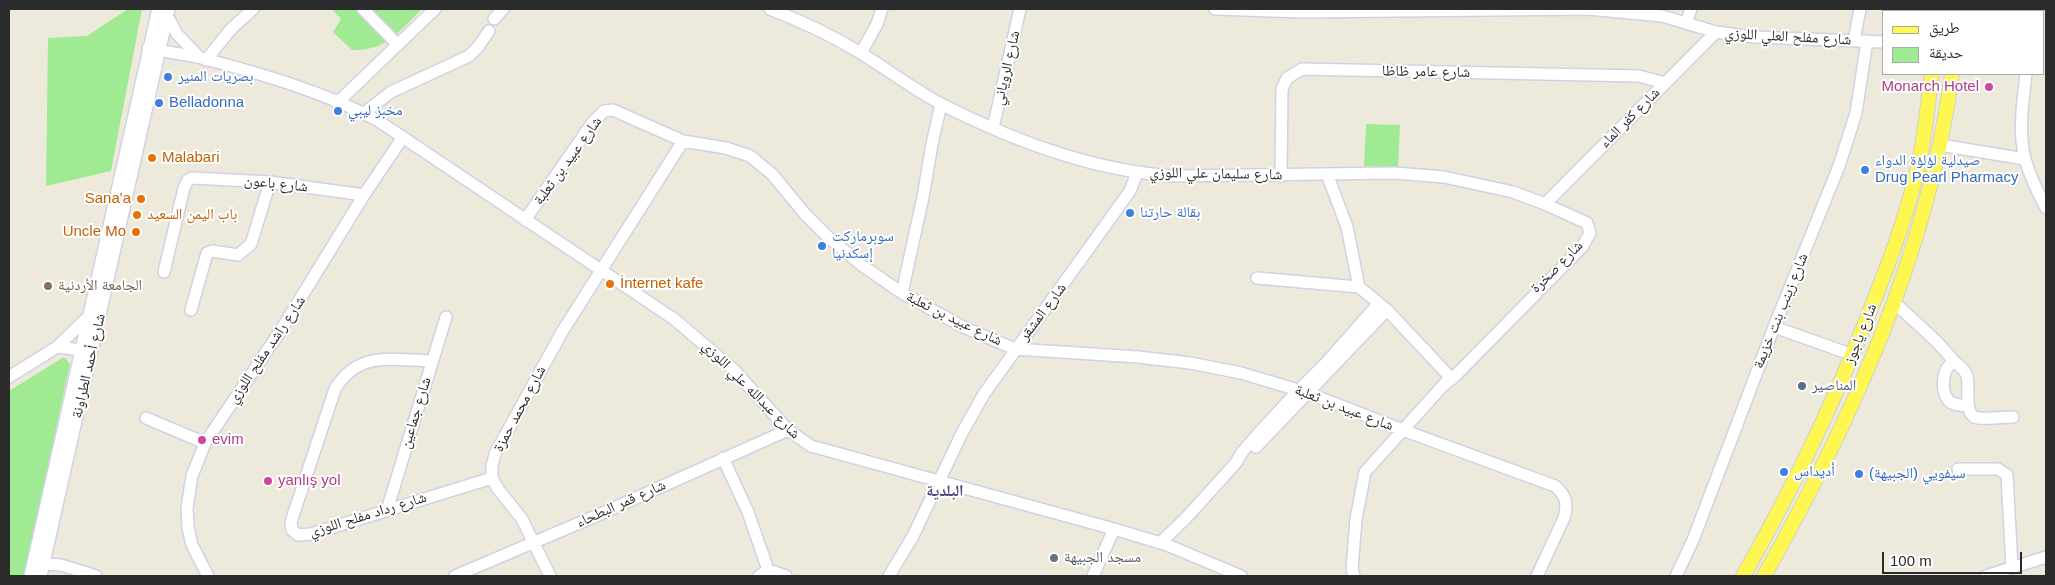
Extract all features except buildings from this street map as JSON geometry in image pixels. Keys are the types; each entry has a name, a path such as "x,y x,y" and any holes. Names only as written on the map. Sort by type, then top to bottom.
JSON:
{"main road":[{"name":"شارع ياجوز","path":"1743,576 1798,476 1853,355 1897,240 1917,173 1932,75"},
{"name":"شارع ياجوز","path":"1764,576 1815,482 1854,399 1894,302 1918,234 1940,145 1952,75"}],"street":[{"name":"شارع أحمد الطراونة","path":"41,576 154,49 158,9"},
{"path":"168,13 178,34 203,58 231,29 254,9"},
{"path":"364,9 398,45"},
{"path":"337,103 436,9"},
{"path":"494,20 503,9"},
{"name":"شارع سليمان علي اللوزي","path":"770,9 818,29 861,53 941,104 1030,144 1137,173 1174,176 1395,174 1444,177 1513,192 1545,204 1587,223 1590,230 1589,236"},
{"path":"861,53 877,24 882,9"},
{"name":"شارع الروياني","path":"993,128 1020,9"},
{"name":"شارع مفلح العلي اللوزي","path":"1215,9 1302,11 1588,9 1649,14 1716,32 1754,37 1882,42"},
{"path":"1686,23 1691,9"},
{"path":"1854,41 1860,9"},
{"name":"شارع أحمد الطراونة","path":"30,576 88,317 154,49 168,13"},
{"path":"364,113 391,92 469,56 489,31"},
{"name":"شارع كفر الماء","path":"1545,204 1716,32"},
{"name":"شارع زينب بنت خزيمة","path":"1676,576 1693,540 1848,140 1856,113 1867,41"},
{"name":"شارع عبدالله علي اللوزي","path":"154,49 203,58 266,76 364,113 403,137 674,319 734,370 788,430 811,446 1114,529 1160,543 1241,576"},
{"name":"شارع عامر ظاظا","path":"1282,176 1282,89 1287,78 1302,69 1639,76 1665,83"},
{"path":"2026,75 2023,103 2025,159 2046,208"},
{"path":"902,294 941,104"},
{"name":"شارع عبيد بن ثعلبة","path":"525,220 593,122 604,111 613,110 683,140 726,148 750,156 772,174 828,238 863,266 902,294 963,327 1015,349 1079,352 1190,363 1241,373 1303,391 1403,430 1549,482 1564,496 1566,503 1564,518 1537,576"},
{"name":"شارع راشد مفلح اللوزي","path":"208,576 192,546 187,508 192,476 205,443 290,316 364,195 403,137"},
{"name":"شارع محمد حمزة","path":"492,478 495,454 525,397 562,332 602,272 683,140"},
{"path":"1940,145 2025,159"},
{"name":"شارع المشقر","path":"889,576 913,536 962,433 984,394 1130,190 1137,173"},
{"path":"1327,174 1347,227 1359,287"},
{"name":"شارع باعون","path":"164,272 184,188 188,180 204,178 270,182 364,195"},
{"path":"191,310 207,252 238,255 249,247 270,182"},
{"name":"شارع صخرة","path":"1354,576 1352,569 1356,519 1365,472 1449,380 1582,247 1589,236"},
{"path":"1257,278 1359,287 1383,307 1449,380"},
{"path":"1894,302 1946,350 1954,362 1962,367 1967,377 1968,406 1974,417 2013,417"},
{"path":"1160,543 1235,464 1248,455 1303,391 1383,307"},
{"path":"9,377 57,346 88,317"},
{"name":"شارع جماعين","path":"387,510 446,317"},
{"path":"1774,327 1853,355"},
{"path":"57,346 81,350"},
{"name":"شارع رداد مفلح اللوزي","path":"432,361 369,360 354,367 342,377 335,389 291,522 291,528 295,534 311,534 492,478"},
{"path":"1954,362 1947,366 1945,372 1946,396 1953,404 1968,406"},
{"path":"146,418 205,443"},
{"name":"شارع قمر البطحاء","path":"454,576 598,515 788,430"},
{"path":"722,458 748,512 764,573 786,576"},
{"path":"1958,469 1998,469 2007,475 2012,568"},
{"path":"492,478 498,489 522,519 550,576"},
{"path":"1093,576 1114,529"},
{"path":"1986,576 2046,556"},
{"path":"44,564 60,565 96,576"}],"green space":[{"path":"128,9 142,9 111,171 46,186 48,38 87,36"},
{"path":"332,9 422,9 392,38 374,47 352,50 333,32 341,19"},
{"path":"1366,124 1400,125 1398,167 1364,166"},
{"path":"64,357 70,364 24,576 9,576 9,391"}],"place":[{"name":"بصريات المنير","path":"168,77"},
{"name":"Monarch Hotel","path":"1989,87"},
{"name":"Belladonna","path":"159,103"},
{"name":"مخبز ليبي","path":"338,111"},
{"name":"Malabari","path":"152,158"},
{"name":"صيدلية لؤلؤة الدواء Drug Pearl Pharmacy","path":"1865,170"},
{"name":"Sana'a","path":"141,199"},
{"name":"بقالة حارتنا","path":"1130,213"},
{"name":"باب اليمن السعيد","path":"137,215"},
{"name":"Uncle Mo","path":"136,232"},
{"name":"سوبرماركت إسكدنيا","path":"822,246"},
{"name":"İnternet kafe","path":"610,284"},
{"name":"الجامعة الأردنية","path":"48,286"},
{"name":"المناصير","path":"1802,386"},
{"name":"evim","path":"202,440"},
{"name":"أديداس","path":"1784,472"},
{"name":"سيفويي (الجبيهة)","path":"1859,474"},
{"name":"yanlış yol","path":"268,481"},
{"name":"مسجد الجبيهة","path":"1054,558"}],"district":[{"name":"البلدية","path":"945,492"}]}
